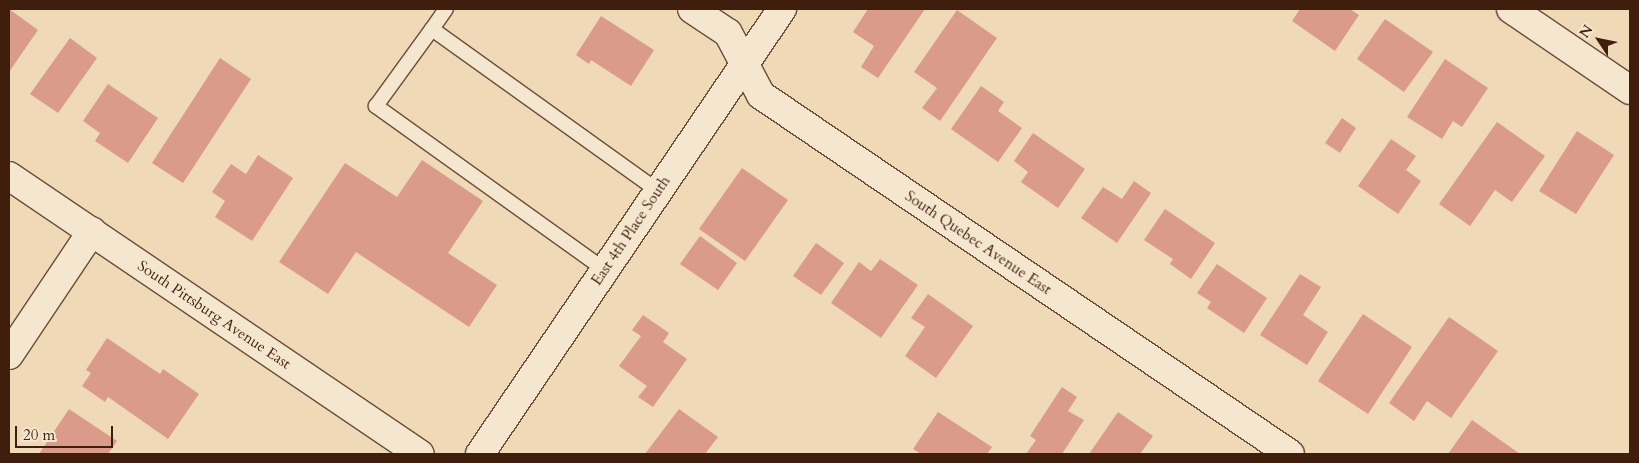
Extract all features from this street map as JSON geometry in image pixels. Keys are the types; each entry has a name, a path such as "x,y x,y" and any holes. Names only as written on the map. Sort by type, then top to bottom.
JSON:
{"street":[{"name":"South Quebec Avenue East","path":"692,9 728,33 762,96 1290,454"},
{"name":"East 4th Place South","path":"480,454 782,9"},
{"path":"1511,9 1630,90"},
{"name":"South Pittsburg Avenue East","path":"9,176 420,454"},
{"path":"9,355 92,231"}],"lane":[{"path":"446,9 376,106 605,270"},
{"path":"432,29 658,191"}],"building":[{"path":"9,9 38,30 9,72"},
{"path":"868,9 925,9 878,78 861,67 874,46 853,32"},
{"path":"1300,9 1350,9 1359,15 1335,51 1292,21"},
{"path":"957,10 997,38 940,121 922,108 937,88 914,72"},
{"path":"601,16 654,50 631,86 591,60 589,64 576,55"},
{"path":"1385,19 1433,52 1404,92 1357,59"},
{"path":"70,38 97,58 58,113 30,94"},
{"path":"220,58 251,79 183,183 152,163"},
{"path":"1445,59 1488,88 1462,127 1453,121 1442,139 1407,117"},
{"path":"108,84 158,118 128,163 95,141 100,133 83,121"},
{"path":"981,86 1004,102 998,111 1022,128 998,162 951,129"},
{"path":"1342,118 1356,128 1340,153 1325,143"},
{"path":"1497,122 1545,156 1512,202 1495,190 1470,226 1439,204"},
{"path":"1577,131 1614,155 1576,214 1539,191"},
{"path":"1033,133 1085,169 1058,208 1021,182 1028,172 1014,161"},
{"path":"1391,139 1416,156 1406,170 1421,181 1398,214 1358,186"},
{"path":"258,155 293,178 252,241 215,217 225,201 212,192 231,164 246,174"},
{"path":"422,160 483,201 448,253 497,285 469,327 356,252 328,294 279,262 345,163 397,197"},
{"path":"742,168 788,200 745,261 699,229"},
{"path":"1134,181 1151,193 1117,243 1081,218 1103,187 1122,199"},
{"path":"1165,209 1215,243 1191,279 1170,264 1173,259 1144,240"},
{"path":"700,236 737,263 718,290 680,264"},
{"path":"816,243 844,263 821,295 793,276"},
{"path":"880,259 918,285 881,338 831,303 859,262 871,271"},
{"path":"1217,264 1267,298 1244,333 1207,308 1211,302 1197,293"},
{"path":"1300,274 1321,287 1303,315 1328,332 1307,365 1260,335"},
{"path":"928,294 973,326 936,378 905,356 925,327 911,318"},
{"path":"1363,314 1412,347 1368,414 1318,381"},
{"path":"643,315 669,333 663,342 687,359 653,407 638,397 647,386 619,366 641,336 632,330"},
{"path":"1449,317 1498,351 1451,418 1427,401 1414,421 1389,403"},
{"path":"107,338 160,374 163,369 199,394 168,439 108,397 105,402 82,386 91,373 86,370"},
{"path":"1062,387 1077,397 1068,411 1084,420 1062,454 1026,454 1036,440 1030,436"},
{"path":"69,409 117,441 108,454 39,454"},
{"path":"679,409 718,437 705,454 645,454"},
{"path":"938,412 992,447 987,454 921,454 913,449"},
{"path":"1118,412 1153,436 1140,454 1089,454"},
{"path":"1472,420 1520,454 1448,454"}]}
